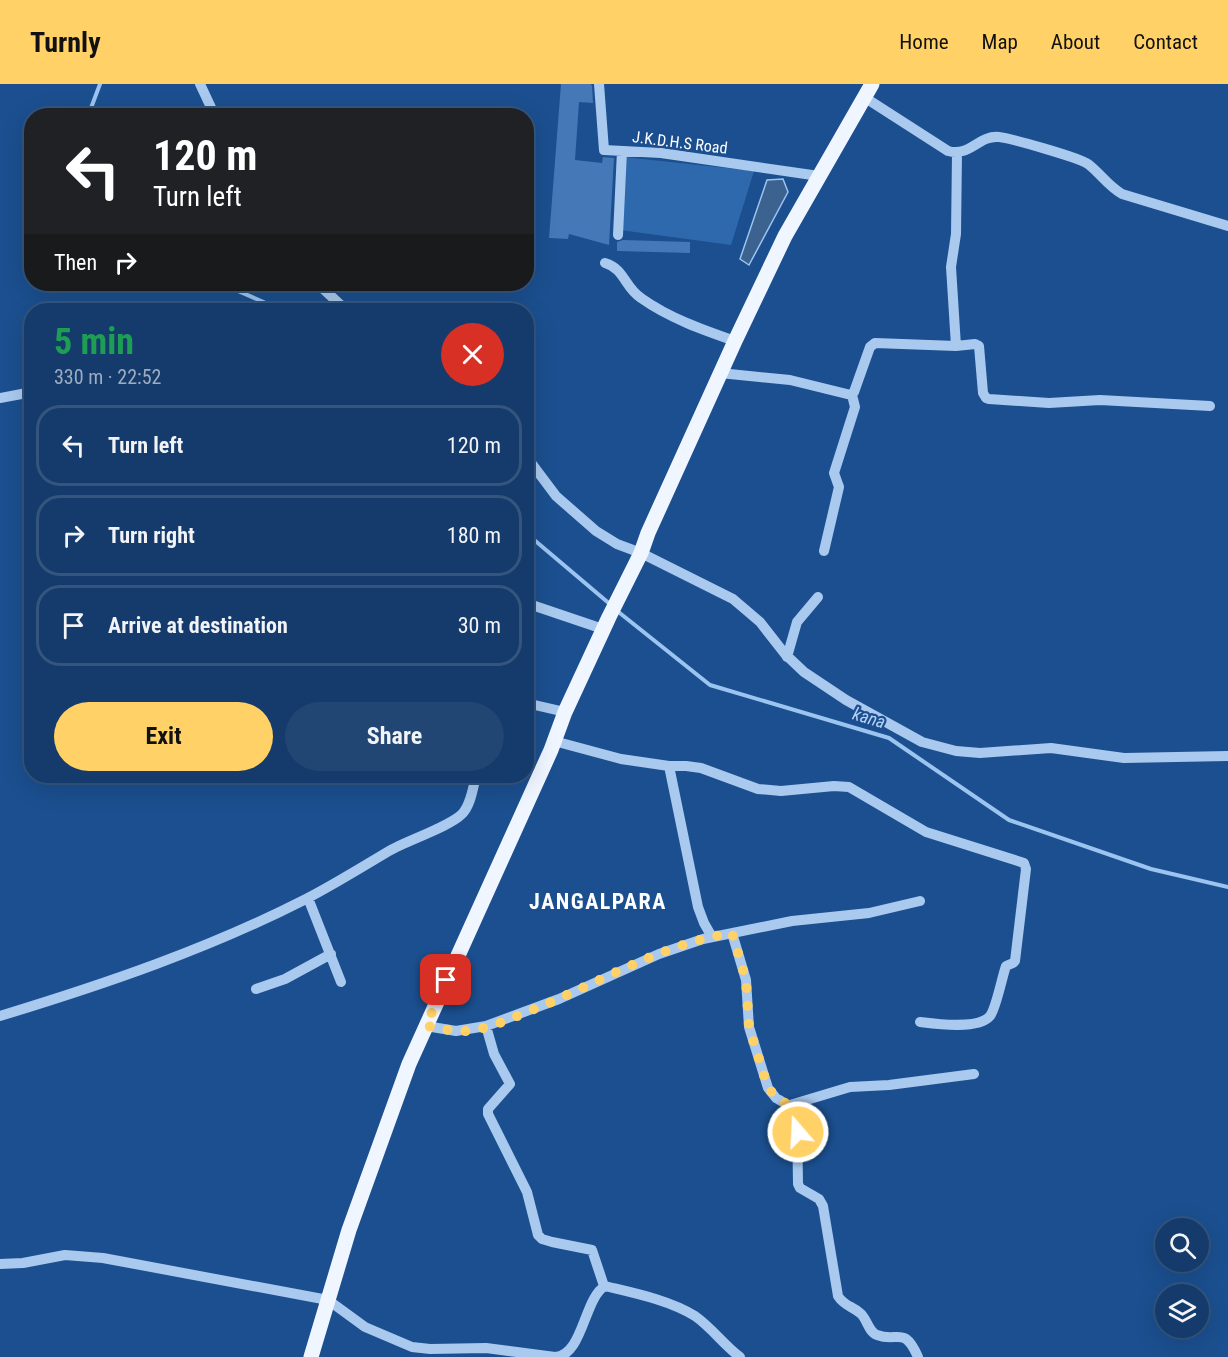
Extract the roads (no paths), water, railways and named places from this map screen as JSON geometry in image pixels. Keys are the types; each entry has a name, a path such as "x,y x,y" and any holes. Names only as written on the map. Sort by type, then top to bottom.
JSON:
{"main road":[{"path":"311,1357 386,1126 426,1026 735,341 785,236 868,91"}],"street":[{"path":"200,84 211,108"},
{"name":"J.K.D.H.S Road","path":"599,84 604,150 661,153 819,176"},
{"path":"868,91 948,151 957,153 968,150 986,138 1007,138 1084,161 1107,184 1122,194 1208,222 1228,226"},
{"path":"618,235 622,151"},
{"path":"956,346 951,267 956,240 957,153"},
{"path":"605,263 620,270 630,290 647,303 703,330 735,341"},
{"path":"326,291 338,303"},
{"path":"824,551 839,487 834,473 855,407 852,395 870,347 875,342 956,346 975,344 979,346 983,393 989,399 1049,403 1118,401 1210,406"},
{"path":"720,373 790,380 852,395"},
{"path":"0,398 24,394"},
{"path":"534,467 569,509 606,538 733,599 760,622 787,657 804,672 846,700 912,737 950,750 980,753 1051,748 1124,758 1228,756"},
{"path":"787,657 795,625 818,597"},
{"path":"534,605 606,623"},
{"path":"534,706 566,712"},
{"path":"554,741 621,759 701,768 758,789 849,787 926,832 1025,864 1014,961 1005,968 990,1016 982,1021 962,1025 920,1022"},
{"path":"669,766 698,907 712,937"},
{"path":"0,1016 162,963 244,929 308,898 406,842 460,816 467,807 474,783"},
{"path":"308,898 341,982"},
{"path":"426,1026 456,1031 474,1030 559,999 659,954 712,937 792,921 869,913 920,901"},
{"path":"732,933 746,980 749,1027 768,1088 777,1098 790,1105 795,1112 798,1125 798,1184 800,1188 819,1199 824,1206 834,1278 840,1299 860,1312 875,1334 899,1336 906,1339 911,1343 918,1357"},
{"path":"256,989 285,979 331,954"},
{"path":"0,1264 22,1263 65,1255 103,1258 328,1300 365,1327 412,1347 486,1348 561,1357 571,1349 604,1286 592,1250 552,1242 538,1235 527,1192 488,1114 488,1109 510,1084 494,1054 486,1026"},
{"path":"790,1105 850,1087 889,1085 974,1074"},
{"path":"604,1286 671,1305 686,1312 710,1328 726,1346 740,1357"}],"waterway":[{"name":"kana","path":"91,108 100,84"},
{"name":"kana","path":"238,291 266,303"},
{"name":"kana","path":"534,540 611,605"},
{"name":"kana","path":"616,610 710,685 889,738 1009,820 1151,869 1228,887"}],"district":[{"name":"JANGALPARA","path":"598,901"}]}
